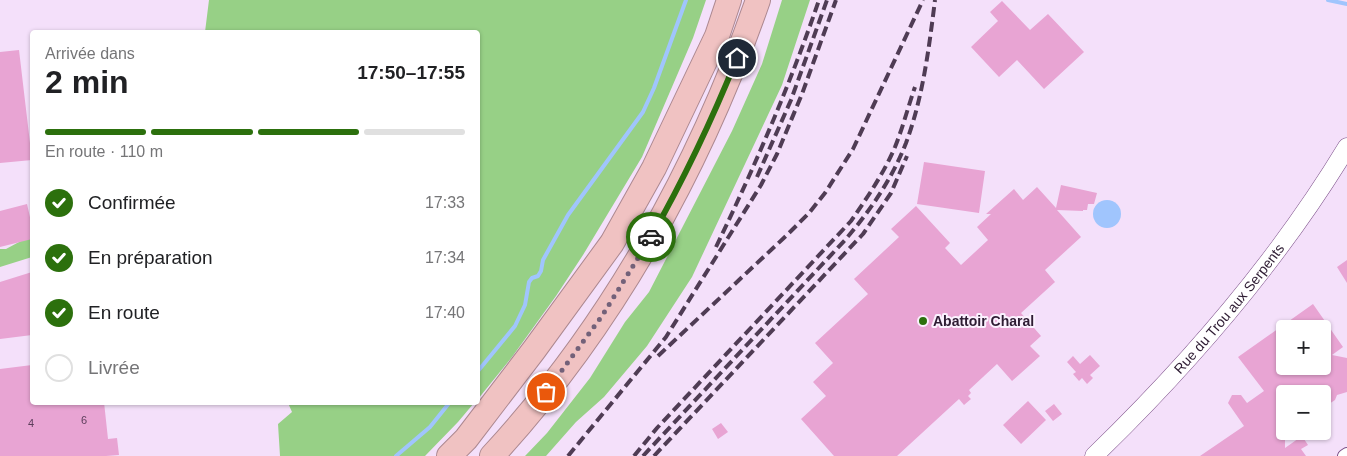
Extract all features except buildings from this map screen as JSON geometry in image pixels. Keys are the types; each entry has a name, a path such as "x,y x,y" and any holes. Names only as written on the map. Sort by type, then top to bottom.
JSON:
{"highway":[{"path":"449,456 466,439 612,243 659,159 717,36 729,0"},
{"path":"492,456 536,405 566,365 602,316 638,259 671,202 718,105 744,42 758,0"}],"street":[{"name":"Rue du Trou aux Serpents","path":"1094,456 1164,387 1232,307 1285,242 1347,147"}],"green space":[{"path":"209,0 706,0 693,38 642,157 556,296 512,357 480,397 480,30 205,30"},
{"path":"782,0 810,0 782,85 692,277 647,346 604,397 576,422 546,456 525,456 547,433 590,378 625,322 649,292 732,131 762,64"},
{"path":"30,236 30,258 0,267 0,249 6,249"},
{"path":"289,405 472,405 425,456 280,456 278,424 292,412"}],"water":[{"path":"1107,200 1117,204 1121,214 1117,224 1107,228 1097,224 1093,214 1097,204"}],"waterway":[{"path":"480,369 515,326 525,305 529,282 532,278 538,276 541,271 543,260 568,215 643,112 654,88 686,0"},
{"path":"1328,0 1347,4"},
{"path":"396,456 430,427 448,405"}],"railway":[{"path":"716,247 771,125 819,0"},
{"path":"757,177 791,100 827,0"},
{"path":"568,456 666,337 761,185 777,154 802,94 836,0"},
{"path":"658,356 787,235 809,213 825,193 853,149 923,0"},
{"path":"643,456 845,240 880,194 894,169 912,126 925,72 935,0"},
{"path":"634,456 657,428 851,221 891,157 915,87"},
{"path":"654,456 863,234 891,193 907,156"}],"way so far":[{"path":"546,392 602,316 651,237"}],"place":[{"name":"Abattoir Charal","path":"923,321"}],"route":[{"path":"651,237 698,149 737,58"}]}
